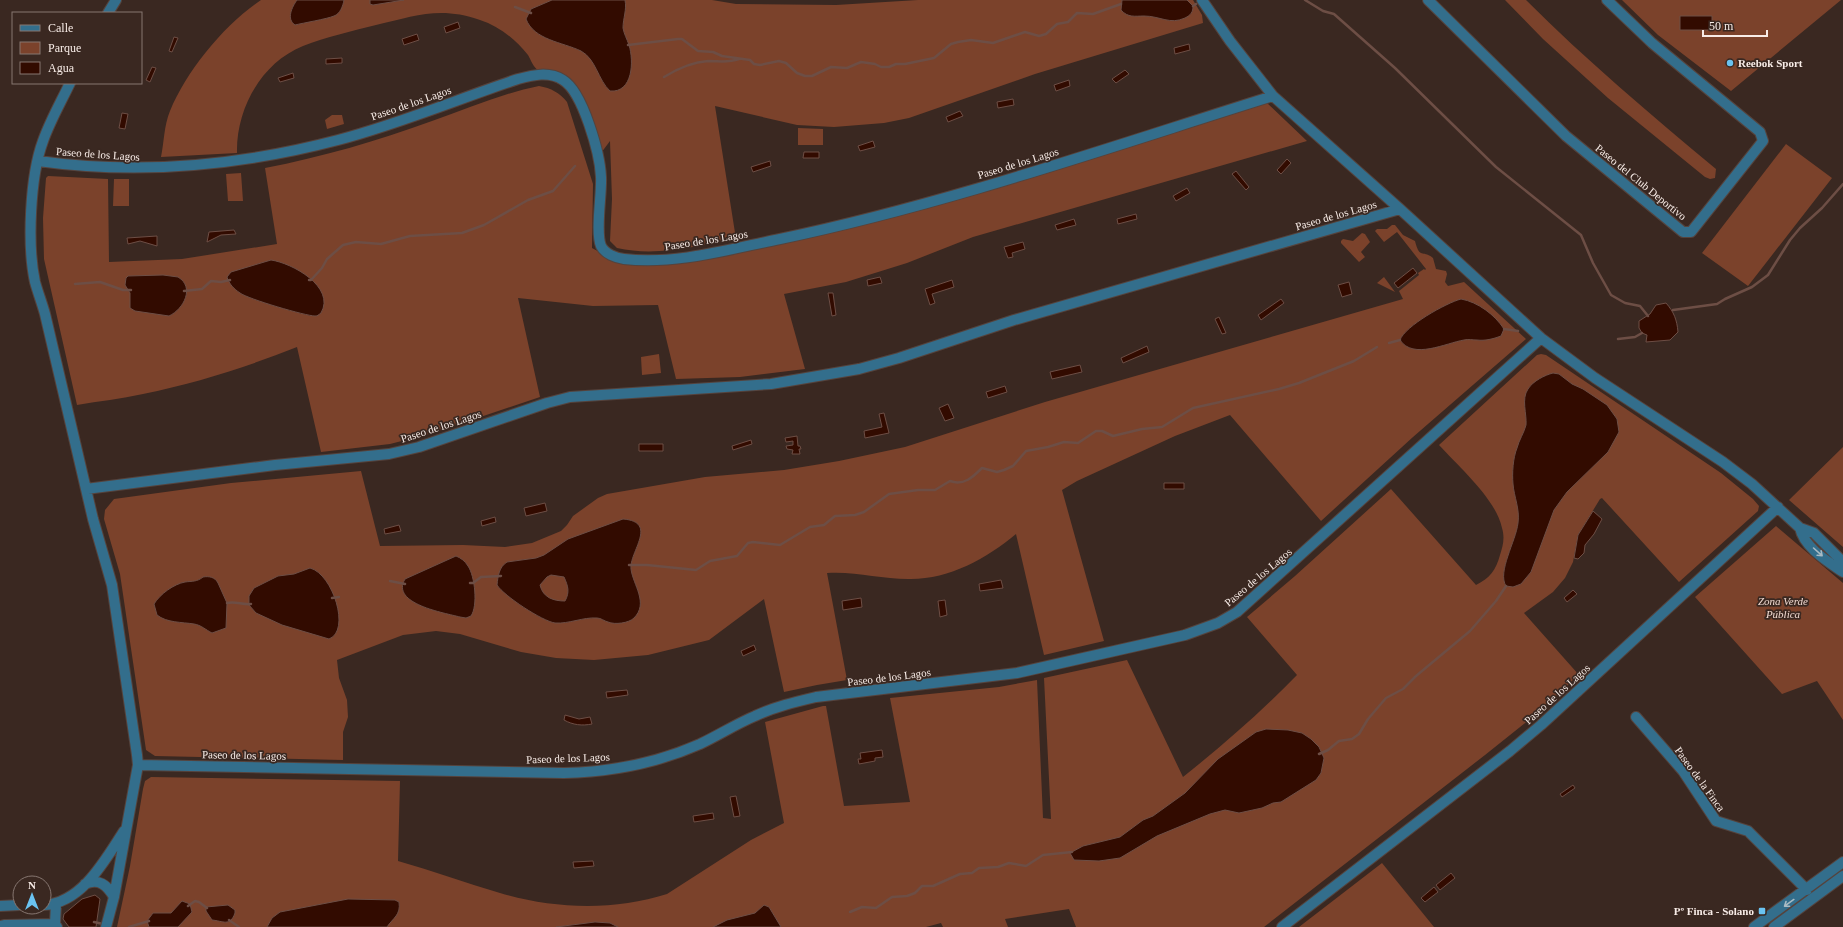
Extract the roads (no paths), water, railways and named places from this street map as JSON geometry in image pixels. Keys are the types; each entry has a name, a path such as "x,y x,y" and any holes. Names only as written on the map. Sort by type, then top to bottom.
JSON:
{"street":[{"path":"109,12 116,0"},
{"name":"Paseo de los Lagos","path":"1202,0 1230,41 1273,96 1400,209 1541,338 1595,378 1723,462 1752,484 1800,528 1814,532 1843,562"},
{"name":"Paseo del Club Deportivo","path":"1428,0 1566,136 1683,232 1691,232 1763,141 1760,132 1652,43 1607,0"},
{"name":"Paseo de los Lagos","path":"38,161 94,167 144,168 207,165 243,160 338,140 403,120 518,79 538,75 551,75 564,80 576,93 593,139 601,177 599,227 601,247 604,251 617,258 658,260 709,254 818,231 976,189 1273,96"},
{"name":"Paseo de los Lagos","path":"70,84 42,142 34,171 32,210 33,266 86,489 116,605 138,765 114,897 106,927"},
{"name":"Paseo de los Lagos","path":"86,489 267,466 389,454 419,447 547,403 570,397 771,384 859,369 899,358 1014,320 1400,209"},
{"name":"Paseo de los Lagos","path":"138,765 564,773 614,769 633,766 675,754 701,743 754,716 790,703 816,697 1016,673 1185,635 1218,623 1237,612 1541,338"},
{"name":"Paseo de los Lagos","path":"1282,927 1510,751 1541,725 1778,507"},
{"name":"Paseo de los Lagos","path":"1800,528 1804,540 1831,564 1843,572"},
{"name":"Paseo de la Finca","path":"1636,718 1683,771 1716,821 1748,831 1807,890"},
{"name":"Paseo de los Lagos","path":"52,904 56,904 74,895 85,884 105,860 126,828"},
{"path":"1754,927 1807,890 1843,862"},
{"path":"1774,927 1843,876"},
{"path":"85,884 90,882 100,882 110,889 114,897"},
{"path":"0,926 56,925 56,904"},
{"path":"0,906 12,905"}],"water":[{"path":"297,0 344,0 338,14 295,25 290,16 293,6"},
{"path":"370,0 404,0 373,5 370,4"},
{"path":"552,0 625,0 626,7 623,28 631,52 631,67 630,75 623,87 618,90 610,91 594,64 586,55 574,48 549,40 535,32 530,26 526,19 531,9"},
{"path":"1122,0 1187,0 1193,8 1189,16 1175,21 1150,16 1132,16 1126,14 1121,10"},
{"path":"1680,16 1712,16 1712,30 1680,30"},
{"path":"458,22 460,28 446,33 444,27"},
{"path":"417,34 419,40 404,45 402,39"},
{"path":"174,37 178,38 172,52 169,51"},
{"path":"1189,44 1190,50 1175,54 1174,48"},
{"path":"342,58 342,63 326,64 326,59"},
{"path":"152,67 156,68 150,82 146,80"},
{"path":"1125,70 1129,74 1116,83 1112,79"},
{"path":"293,73 294,78 280,82 278,78"},
{"path":"1069,80 1070,86 1056,91 1054,85"},
{"path":"1013,99 1014,105 998,108 997,102"},
{"path":"960,111 963,116 948,122 946,117"},
{"path":"122,113 128,114 125,129 119,128"},
{"path":"873,141 875,147 860,151 858,146"},
{"path":"804,152 819,152 819,158 803,158"},
{"path":"1287,159 1291,163 1281,174 1277,170"},
{"path":"770,161 771,166 753,172 751,167"},
{"path":"1236,171 1249,187 1246,190 1232,174"},
{"path":"1187,188 1190,193 1176,201 1173,196"},
{"path":"1136,214 1137,219 1118,224 1117,219"},
{"path":"1074,219 1076,225 1057,230 1055,225"},
{"path":"234,230 236,234 221,235 207,242 209,232"},
{"path":"157,236 157,246 140,241 128,244 127,238"},
{"path":"1023,242 1025,249 1012,253 1013,257 1008,258 1004,247"},
{"path":"271,260 290,266 310,278 322,294 324,303 321,313 315,316 265,303 245,296 234,288 229,282 227,277 231,272"},
{"path":"1413,268 1417,273 1398,288 1394,283"},
{"path":"163,275 178,277 186,286 186,298 174,313 169,316 135,311 130,308 130,293 125,285 126,278 128,276"},
{"path":"880,277 882,283 868,286 867,280"},
{"path":"952,280 954,287 932,294 935,303 930,305 925,289"},
{"path":"1349,282 1352,294 1342,297 1338,285"},
{"path":"828,293 833,293 836,315 832,316"},
{"path":"1281,299 1284,303 1261,320 1258,315"},
{"path":"1461,299 1480,306 1491,314 1504,329 1501,336 1486,340 1466,340 1421,350 1406,346 1400,340 1403,334 1418,322 1436,310"},
{"path":"1666,303 1675,316 1678,332 1670,340 1646,342 1647,335 1642,333 1639,328 1639,321 1650,314 1656,305"},
{"path":"1219,317 1226,333 1222,334 1215,319"},
{"path":"1147,346 1149,352 1123,363 1121,358"},
{"path":"1080,365 1082,372 1052,379 1050,372"},
{"path":"1553,373 1559,374 1572,384 1583,389 1607,405 1617,419 1619,432 1608,452 1567,492 1554,510 1531,572 1521,584 1513,587 1506,586 1504,580 1505,565 1518,523 1513,470 1516,452 1526,425 1525,397 1528,389 1533,383"},
{"path":"1005,386 1007,392 988,398 986,392"},
{"path":"948,404 954,418 945,421 939,408"},
{"path":"884,413 889,433 865,438 864,431 882,427 879,414"},
{"path":"797,436 798,446 800,446 801,449 799,449 800,454 792,454 793,450 787,449 786,446 793,445 793,441 786,442 785,438"},
{"path":"751,440 752,444 733,450 732,446"},
{"path":"639,444 663,444 663,451 639,451"},
{"path":"1164,483 1184,483 1184,489 1164,489"},
{"path":"545,503 547,511 526,516 524,508"},
{"path":"1593,511 1602,519 1594,534 1585,545 1584,553 1578,559 1574,558 1578,535"},
{"path":"495,517 496,522 482,526 481,521"},
{"path":"623,519 634,521 639,526 641,532 640,539 631,569 639,594 640,606 638,612 632,620 611,623 598,618 592,618 555,623 541,618 524,607 507,595 497,585 498,575 504,564 507,562 536,558 544,555 568,539","holes":["551,575 564,577 568,589 568,595 565,601 546,596 540,585 547,577"]},
{"path":"399,525 401,531 385,534 384,529"},
{"path":"456,556 468,566 474,584 475,598 471,616 466,618 432,610 412,601 405,595 402,588 405,579"},
{"path":"310,568 318,572 326,580 336,603 339,615 339,625 335,634 329,639 282,625 256,613 249,605 249,596 254,588 278,576 294,574"},
{"path":"203,577 212,577 218,583 227,603 226,628 212,633 201,626 165,620 157,615 154,604 164,593 176,585 185,582 197,581"},
{"path":"1001,580 1003,588 980,591 979,584"},
{"path":"1573,590 1577,594 1567,602 1564,598"},
{"path":"861,598 862,607 843,610 842,601"},
{"path":"945,600 947,615 940,617 938,601"},
{"path":"754,645 756,650 743,656 741,651"},
{"path":"627,690 628,695 607,698 606,692"},
{"path":"565,715 579,719 590,717 592,724 581,725 571,723 564,720"},
{"path":"1266,729 1288,730 1302,733 1319,747 1324,758 1321,773 1316,780 1281,802 1239,813 1225,810 1210,814 1157,836 1120,858 1099,861 1074,860 1070,853 1083,846 1120,837 1143,820 1153,816 1185,793 1218,759 1256,732"},
{"path":"882,750 883,757 875,758 875,761 859,764 858,759 861,759 860,753"},
{"path":"1573,785 1575,788 1562,797 1560,794"},
{"path":"736,796 740,816 734,817 730,797"},
{"path":"713,813 714,819 694,822 693,816"},
{"path":"593,861 594,866 574,868 573,862"},
{"path":"1451,873 1455,878 1440,890 1436,885"},
{"path":"1434,887 1438,892 1425,902 1421,898"},
{"path":"95,895 100,899 96,927 69,927 63,919 64,914 82,899"},
{"path":"348,899 395,900 399,902 399,910 387,927 267,927 272,918 280,912"},
{"path":"182,901 190,904 192,912 178,927 149,927 147,921 153,913 171,913"},
{"path":"228,905 235,910 235,913 228,922 212,920 206,911 206,907"},
{"path":"764,905 769,907 781,927 713,927 727,920 755,913"},
{"path":"595,922 610,923 618,927 556,927"}],"waterway":[{"path":"1305,0 1323,11 1334,14 1395,68 1496,167 1581,235 1593,263 1611,295 1625,303 1640,306 1648,316"},
{"path":"628,45 682,39 698,51 713,52 722,56 750,60 754,64 760,65 779,61 786,63 797,73 805,76 812,76 831,67 847,68 861,62 875,64 881,67 889,67 896,64 905,64 934,58 951,44 958,42 971,40 993,43 1025,32 1039,36 1046,34 1057,24 1068,22 1077,13 1093,14 1121,4"},
{"path":"515,7 531,13"},
{"path":"664,77 690,64 739,59"},
{"path":"309,280 311,280 322,268 327,259 343,245 356,242 381,244 410,236 462,233 484,225 528,200 553,191 575,166"},
{"path":"1673,310 1717,304 1752,287 1768,275 1790,240 1800,228 1822,208 1843,184"},
{"path":"184,291 202,289 211,281 221,282 230,280"},
{"path":"75,284 100,282 123,290 131,290"},
{"path":"1504,329 1518,331"},
{"path":"1618,339 1635,337 1642,333"},
{"path":"1389,343 1400,340"},
{"path":"629,565 647,565 696,570 710,561 737,556 748,543 753,542 780,545 810,527 824,525 835,516 855,515 864,512 889,494 918,490 935,490 950,481 960,482 968,480 982,468 997,472 1004,470 1013,466 1026,451 1064,442 1078,443 1096,431 1102,431 1113,436 1142,429 1162,427 1193,408 1279,389 1299,383 1354,361 1377,347"},
{"path":"470,583 473,583 481,577 501,576"},
{"path":"390,581 405,584"},
{"path":"1319,754 1328,750 1339,741 1352,739 1359,734 1368,719 1386,698 1403,689 1416,676 1470,631 1496,601 1506,586"},
{"path":"332,598 339,597"},
{"path":"227,603 233,602 251,604"},
{"path":"850,912 862,907 876,908 892,897 907,896 915,893 922,886 933,886 960,874 972,873 979,868 998,867 1009,863 1026,866 1043,855 1072,852"},
{"path":"188,906 195,901 207,908"},
{"path":"229,920 239,927"},
{"path":"129,927 149,921"},
{"path":"94,922 103,924"}],"place":[{"name":"Reebok Sport","path":"1730,63"},
{"name":"Pº Finca - Solano","path":"1762,911"}],"park label":[{"name":"Zona Verde Pública","path":"1783,607"}]}
